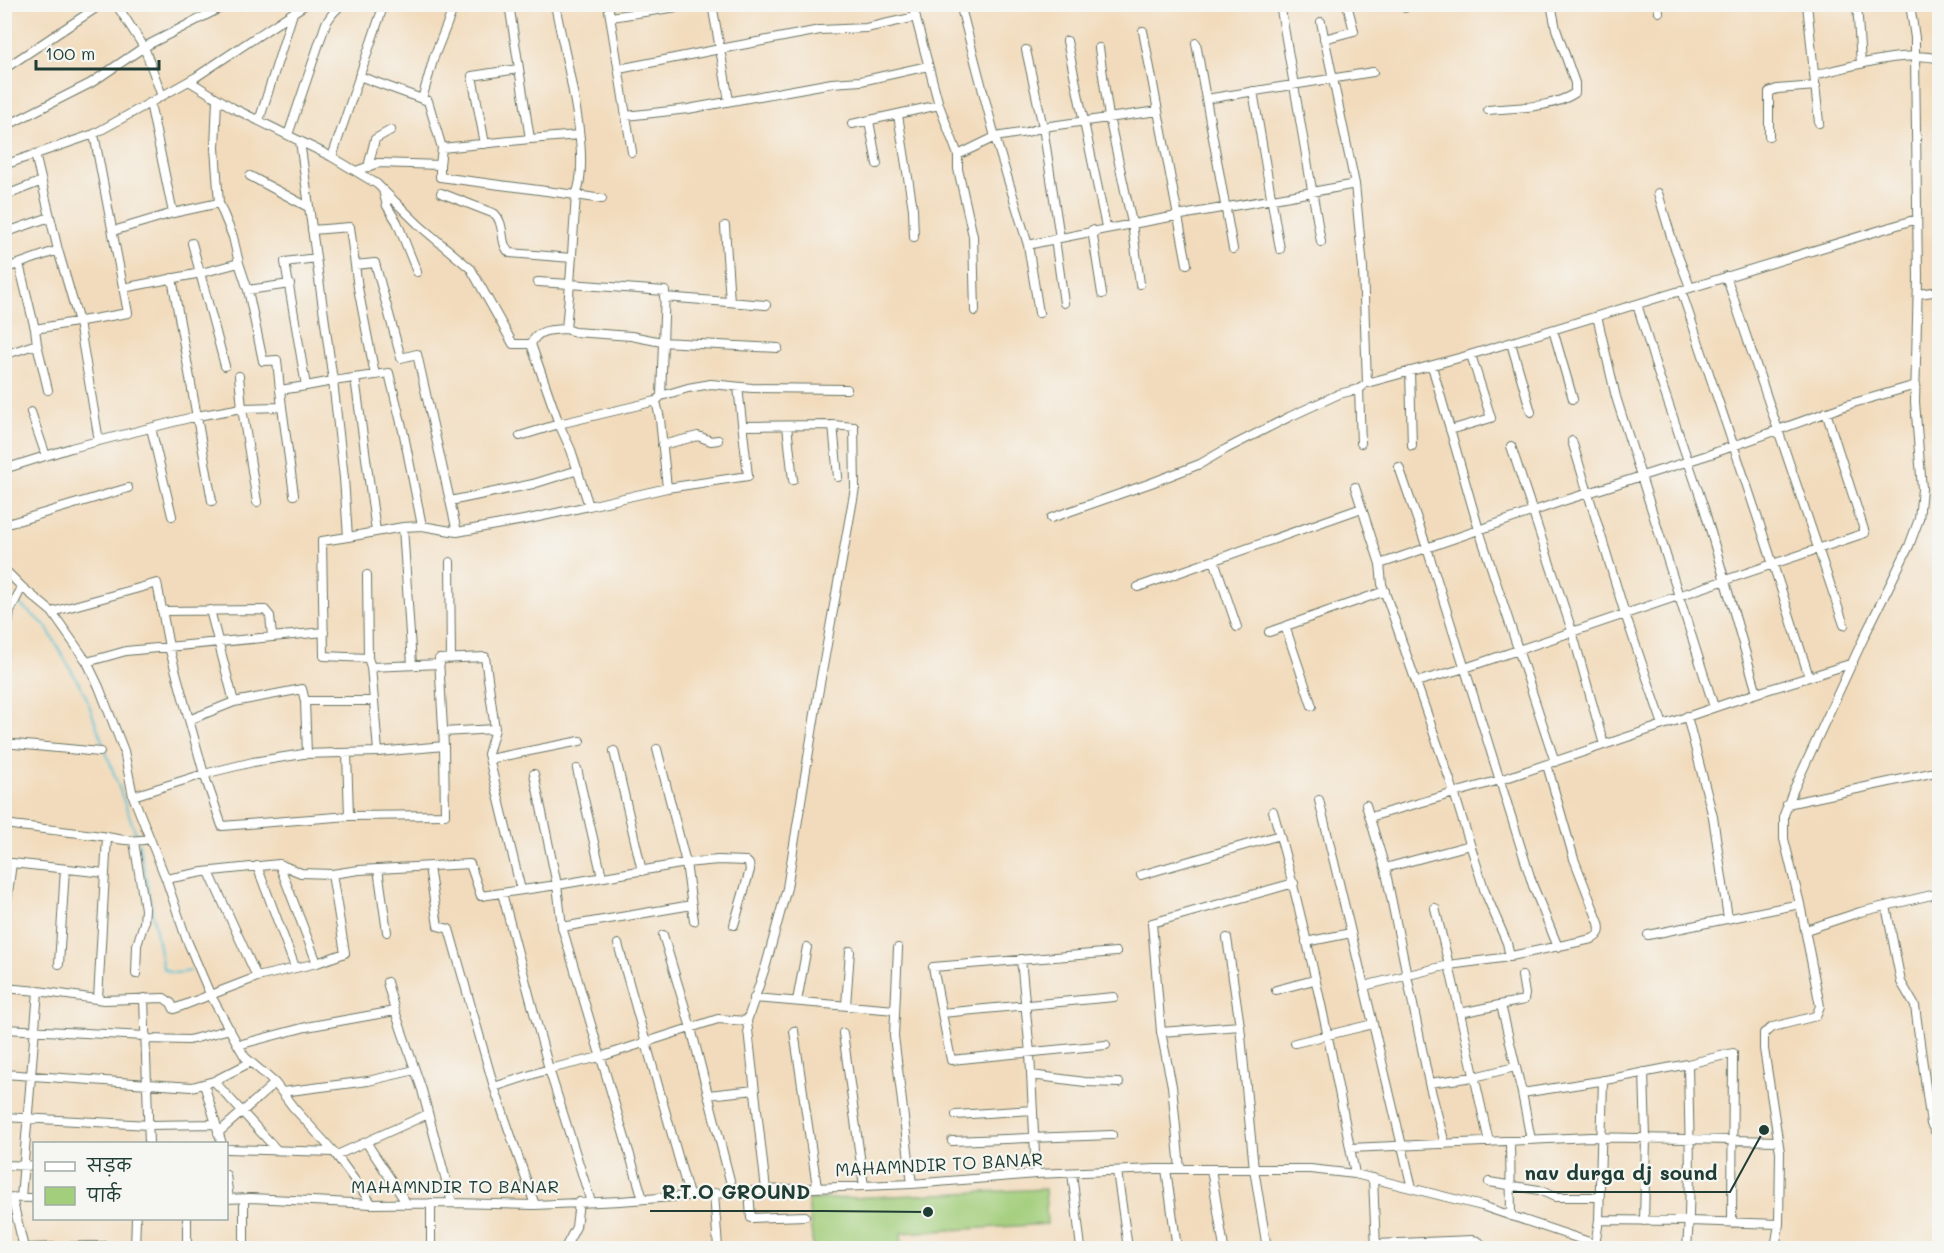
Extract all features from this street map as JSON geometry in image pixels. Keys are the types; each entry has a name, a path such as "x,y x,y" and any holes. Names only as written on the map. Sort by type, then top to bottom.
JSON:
{"street":[{"path":"4,69 102,4"},
{"path":"116,4 144,47 162,96"},
{"path":"4,127 91,82 144,47 228,4"},
{"path":"4,165 94,134 189,81 306,4"},
{"path":"288,135 326,23 342,4"},
{"path":"332,157 384,4"},
{"path":"422,99 455,4"},
{"path":"509,4 530,139"},
{"path":"555,4 582,154 581,184 576,195 566,328"},
{"path":"608,4 632,152"},
{"path":"611,17 697,4"},
{"path":"712,4 729,101"},
{"path":"912,4 939,105 958,155 958,169 973,236 975,311"},
{"path":"960,4 995,137 1028,244 1039,314"},
{"path":"1280,4 1321,242"},
{"path":"1324,39 1354,31 1347,4"},
{"path":"1488,110 1538,105 1567,98 1575,93 1575,83 1556,29 1551,4"},
{"path":"1807,4 1819,123"},
{"path":"1857,4 1861,64"},
{"path":"1775,1248 1779,1224 1778,1141 1764,1033 1768,1029 1816,1016 1820,1006 1806,930 1784,838 1783,828 1787,804 1909,546 1919,519 1922,489 1915,402 1918,294 1915,38 1910,4"},
{"path":"259,121 293,13"},
{"path":"619,69 820,30 866,28 916,17"},
{"path":"1321,22 1355,184 1363,268 1367,383"},
{"path":"1143,31 1187,264"},
{"path":"1067,41 1106,227"},
{"path":"1196,43 1233,249"},
{"path":"1099,48 1109,117 1132,223 1140,284"},
{"path":"1026,50 1043,127 1064,303"},
{"path":"1815,75 1861,64 1915,56 1940,59"},
{"path":"626,116 688,109 832,82 861,81 928,66"},
{"path":"485,144 472,76 518,69"},
{"path":"1206,99 1373,72"},
{"path":"359,76 428,101 442,148 440,177 602,199"},
{"path":"189,81 259,121 332,157 377,184 420,226 471,269 513,344 531,344"},
{"path":"1769,136 1769,92 1777,88 1816,86"},
{"path":"1253,91 1280,249"},
{"path":"218,99 215,148 219,203 233,237 248,290 263,361 277,360 294,495"},
{"path":"150,103 172,213"},
{"path":"852,124 939,105"},
{"path":"958,155 995,137 1043,127 1158,111"},
{"path":"898,115 913,209 914,237"},
{"path":"869,121 877,164"},
{"path":"368,167 375,140 391,130"},
{"path":"35,329 128,313 94,134"},
{"path":"442,148 579,135"},
{"path":"300,141 333,381 348,537"},
{"path":"35,154 58,250 79,322 99,441"},
{"path":"356,171 378,163 440,165"},
{"path":"250,176 308,207"},
{"path":"4,196 42,181"},
{"path":"1028,244 1106,227 1227,208 1355,184"},
{"path":"383,189 387,206 397,222 417,273"},
{"path":"441,192 495,214 499,218 505,248 510,253 572,258"},
{"path":"1658,194 1747,489 1774,564 1809,677"},
{"path":"113,231 172,213 219,203"},
{"path":"4,233 50,218"},
{"path":"1051,518 1200,464 1226,448 1289,417 1339,394 1359,389 1367,383 1471,355 1917,219"},
{"path":"725,226 730,302"},
{"path":"312,230 350,227 375,375"},
{"path":"1092,230 1102,294"},
{"path":"192,243 225,366"},
{"path":"4,269 58,250"},
{"path":"306,386 285,262 316,258"},
{"path":"123,288 239,263"},
{"path":"355,265 375,263 401,358 417,354 457,532"},
{"path":"19,264 48,390"},
{"path":"1726,276 1844,625"},
{"path":"172,278 212,501"},
{"path":"538,282 665,291 658,398 667,488"},
{"path":"248,290 290,284"},
{"path":"1918,294 1940,291"},
{"path":"664,297 766,305"},
{"path":"1637,304 1689,461 1757,693"},
{"path":"1598,316 1616,397 1714,707"},
{"path":"589,506 531,344 534,338 545,330 566,328 575,332 630,336 662,342 778,348"},
{"path":"1553,330 1573,399"},
{"path":"1511,343 1531,412"},
{"path":"4,355 38,344"},
{"path":"1450,430 1491,418 1471,355"},
{"path":"1364,986 1449,966 1558,947 1592,939 1600,932 1574,860 1551,763 1518,649 1479,530 1432,366"},
{"path":"1410,371 1412,446"},
{"path":"280,390 389,373 422,526"},
{"path":"239,376 257,502"},
{"path":"355,378 376,531"},
{"path":"520,436 688,388 711,384 738,387 847,390"},
{"path":"1380,564 1734,446 1826,412 1916,385"},
{"path":"368,658 324,656 321,541 403,527 422,526 457,532 529,519 667,488 748,476 738,387"},
{"path":"1359,389 1361,443"},
{"path":"4,469 99,441 197,416 242,408 282,407"},
{"path":"31,412 46,456"},
{"path":"1416,682 1465,668 1865,533 1826,412"},
{"path":"742,426 833,425 854,427 855,488 819,689 787,888 747,1021 766,1190"},
{"path":"833,425 838,477"},
{"path":"788,426 793,480"},
{"path":"151,428 171,516"},
{"path":"662,445 698,436 711,441 718,440"},
{"path":"1572,441 1625,614 1663,725"},
{"path":"1511,446 1572,631 1604,745"},
{"path":"1399,467 1427,548 1533,886 1558,947"},
{"path":"450,501 532,484 578,470"},
{"path":"1355,487 1380,564 1385,591 1451,783 1485,892 1507,943 1510,957"},
{"path":"4,525 128,488"},
{"path":"1138,587 1362,508"},
{"path":"403,527 412,665"},
{"path":"1214,560 1238,627"},
{"path":"450,562 451,658"},
{"path":"4,568 51,612 87,662 124,751 132,796 166,879 186,938 210,994 238,1045 245,1057 275,1083 292,1107 336,1153 372,1204"},
{"path":"367,574 368,658 375,701 378,752"},
{"path":"51,612 157,584 169,647 204,774 222,826 349,816 445,815 439,659 485,657 495,729 488,754 521,890"},
{"path":"4,654 10,611 22,587"},
{"path":"1269,632 1385,591"},
{"path":"210,610 234,702"},
{"path":"162,611 265,610 270,616 272,636"},
{"path":"1286,626 1312,706"},
{"path":"87,662 126,651 324,632"},
{"path":"1370,817 1500,780 1714,707 1853,663"},
{"path":"371,667 440,664"},
{"path":"189,720 234,702 302,689 305,701 307,754"},
{"path":"305,701 375,701"},
{"path":"1687,716 1713,817 1728,918"},
{"path":"443,732 495,729"},
{"path":"489,759 580,741"},
{"path":"4,743 100,752"},
{"path":"132,796 253,762 307,754 378,752 444,746"},
{"path":"657,748 686,863 694,921"},
{"path":"614,751 642,871"},
{"path":"347,753 349,816"},
{"path":"577,768 602,877"},
{"path":"1787,804 1940,771"},
{"path":"534,774 557,885 562,927 643,1199"},
{"path":"1319,800 1412,1188"},
{"path":"1366,806 1385,868 1429,1083 1445,1144"},
{"path":"1274,811 1294,883 1355,1174"},
{"path":"4,824 134,842 150,838"},
{"path":"1141,875 1280,835"},
{"path":"98,999 107,837"},
{"path":"134,842 145,909 144,923 137,945 136,974"},
{"path":"1385,868 1470,846"},
{"path":"166,879 279,864 301,873 332,874 470,864 481,896 686,863 740,860 749,864 750,870 734,925"},
{"path":"4,923 12,863 105,873"},
{"path":"279,864 317,963"},
{"path":"257,866 295,967"},
{"path":"429,867 438,926 449,929 494,1087 536,1204"},
{"path":"59,964 65,869"},
{"path":"378,869 387,932"},
{"path":"209,872 257,977"},
{"path":"4,988 98,999 165,998 174,1009 257,977 317,963 345,953 332,874"},
{"path":"1180,1169 1172,1086 1161,1032 1152,923 1294,883"},
{"path":"502,893 549,1069 591,1202"},
{"path":"1806,930 1842,917 1940,893"},
{"path":"1648,934 1800,904"},
{"path":"562,927 692,905"},
{"path":"1886,906 1901,982 1915,1006 1931,1124 1935,1131 1940,1133"},
{"path":"1436,908 1489,1142"},
{"path":"1306,942 1351,933"},
{"path":"663,935 691,1028 734,1192"},
{"path":"1227,938 1240,1026 1254,1169 1268,1248"},
{"path":"618,944 689,1195"},
{"path":"797,1001 807,947"},
{"path":"898,948 894,1036 912,1184"},
{"path":"846,1005 850,951"},
{"path":"1106,1045 951,1060 933,967 1116,952"},
{"path":"1020,959 1030,1053 1036,1174"},
{"path":"1460,1013 1524,1000 1522,976"},
{"path":"1276,990 1314,980"},
{"path":"387,982 428,1114 452,1203"},
{"path":"38,991 23,1166 12,1197 24,1248 187,1247 187,1220"},
{"path":"942,1013 1114,997"},
{"path":"144,998 149,1142"},
{"path":"754,998 895,1010"},
{"path":"1501,1005 1531,1140"},
{"path":"238,1045 306,1027 395,1011"},
{"path":"494,1087 549,1069 600,1057 718,1019 747,1021"},
{"path":"1295,1043 1373,1024"},
{"path":"1161,1032 1240,1026"},
{"path":"4,1029 189,1040 230,1029"},
{"path":"794,1031 817,1187"},
{"path":"843,1033 864,1186"},
{"path":"1522,1093 1688,1064 1733,1053 1732,1223"},
{"path":"4,1074 184,1087 214,1081 250,1062"},
{"path":"1687,1248 1690,1139 1688,1064"},
{"path":"1429,1083 1474,1077 1515,1067"},
{"path":"282,1092 368,1081 415,1070"},
{"path":"1644,1072 1646,1138 1644,1221"},
{"path":"1031,1075 1085,1082 1119,1083"},
{"path":"1595,1245 1599,1220 1603,1080"},
{"path":"214,1081 277,1150"},
{"path":"218,1133 275,1083"},
{"path":"204,1084 222,1142"},
{"path":"708,1095 755,1090"},
{"path":"956,1115 1033,1110"},
{"path":"228,1149 336,1153 428,1114"},
{"path":"4,1117 149,1125 215,1124"},
{"path":"952,1141 1112,1136"},
{"path":"1350,1148 1602,1138 1778,1141"},
{"path":"1510,1141 1511,1216"},
{"path":"366,1142 407,1204"},
{"path":"4,1165 33,1166"},
{"path":"1166,1169 1177,1248"},
{"name":"MAHAMNDIR TO BANAR","path":"228,1199 372,1204 536,1204 817,1187 912,1184 1036,1174 1166,1169 1310,1169 1355,1174 1482,1206 1607,1248"},
{"path":"1211,1169 1224,1248"},
{"path":"1117,1171 1128,1248"},
{"path":"1072,1173 1081,1248"},
{"path":"1373,1178 1376,1246 1477,1240 1483,1248"},
{"path":"1489,1182 1539,1190 1555,1197 1600,1197"},
{"path":"749,1191 751,1218 805,1216"},
{"path":"714,1193 718,1248"},
{"path":"12,1197 33,1198"},
{"path":"244,1199 244,1248"},
{"path":"565,1248 576,1227 579,1202"},
{"path":"430,1203 431,1248"},
{"path":"135,1247 136,1220"},
{"path":"1599,1220 1779,1224"}],"green space":[{"path":"1045,1189 1047,1224 901,1233 902,1248 813,1248 808,1200"}],"waterway":[{"path":"4,593 13,599"},
{"path":"18,603 45,625 85,694 137,837"},
{"path":"139,843 163,968 172,973 190,971"}],"place":[{"name":"nav durga dj sound","path":"1764,1130"},
{"name":"R.T.O GROUND","path":"928,1212"}]}
